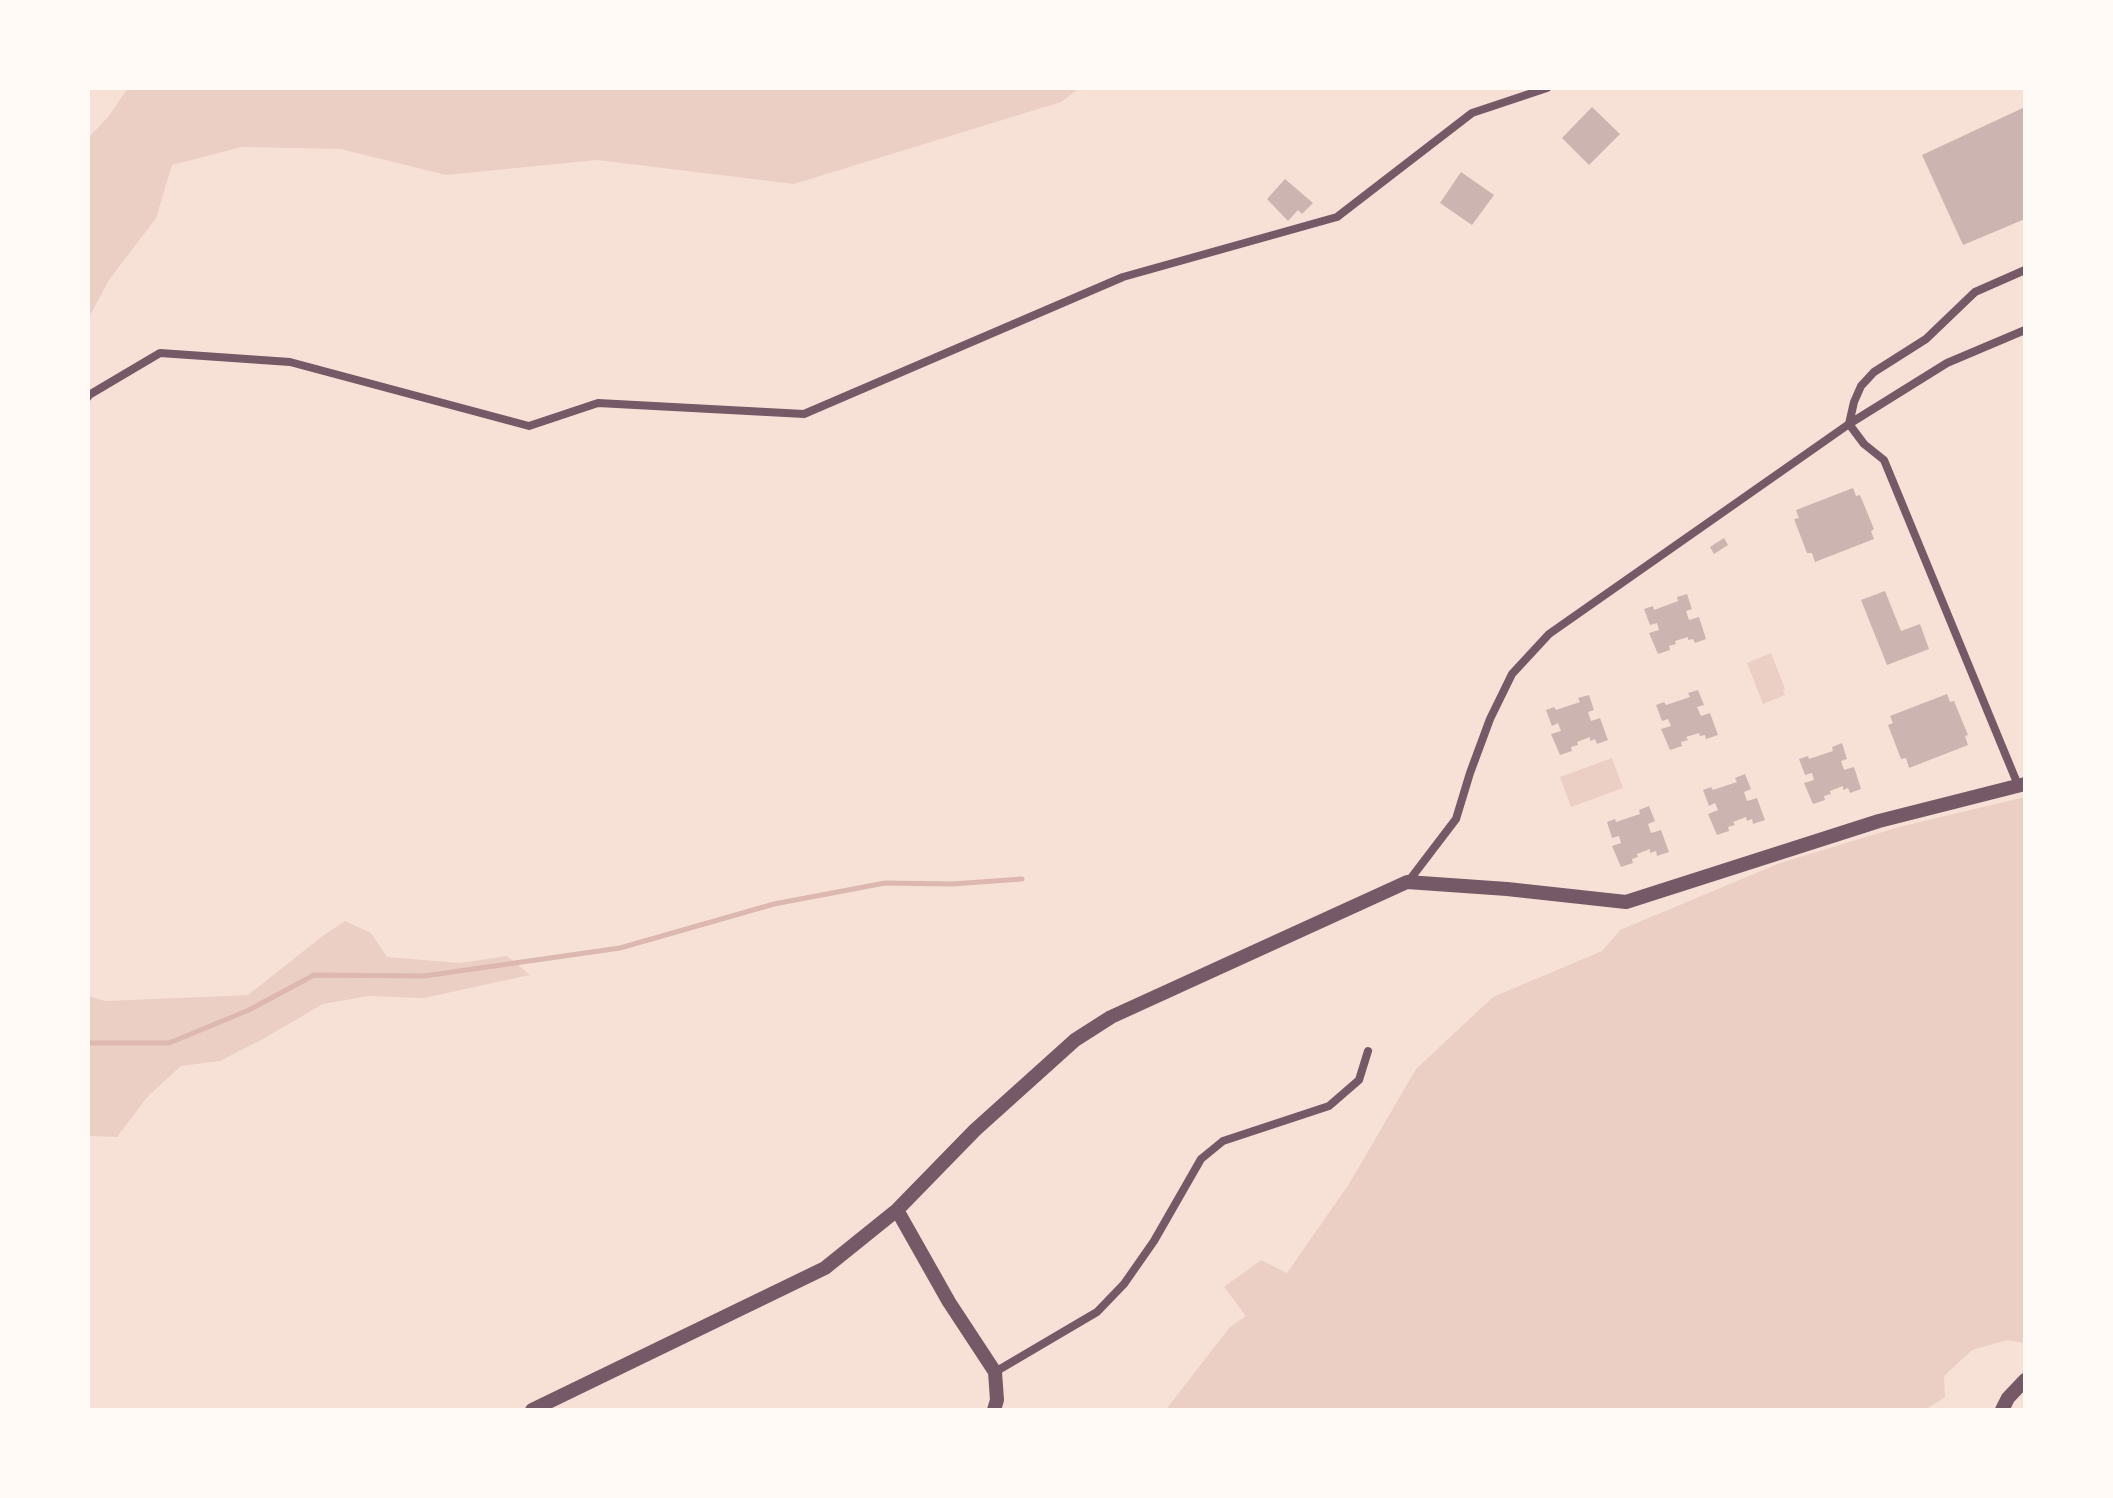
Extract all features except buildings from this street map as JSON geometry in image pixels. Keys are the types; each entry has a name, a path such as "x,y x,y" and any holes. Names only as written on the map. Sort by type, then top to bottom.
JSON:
{"street":[{"path":"88,397 160,353 290,362 529,426 598,403 804,414 1123,277 1337,217 1472,113 1547,88"},
{"path":"1407,882 1626,902 1879,821 2022,784 1884,460 1864,444 1849,424 1861,386 1874,372 1926,339 1975,292 2025,270"},
{"path":"532,1410 825,1268 897,1210 975,1130 1075,1040 1111,1017 1407,882 1456,819 1490,719 1512,674 1549,634 1849,424 1947,363 2025,330"},
{"path":"995,1372 1097,1312 1124,1284 1154,1241 1201,1159 1223,1141 1329,1106 1359,1080 1368,1051"},
{"path":"897,1210 949,1302 995,1372 997,1400 994,1410"},
{"path":"2002,1410 2008,1398 2025,1380"}],"shaded area":[{"path":"128,88 1080,88 1061,102 794,184 597,160 446,175 341,149 241,147 172,165 156,218 109,280 88,319 88,138 108,117"},
{"path":"1771,653 1785,695 1763,704 1747,663"},
{"path":"1612,758 1623,788 1571,807 1560,777"},
{"path":"2025,797 2025,1343 2007,1340 1972,1350 1944,1376 1945,1397 1925,1410 1168,1410 1230,1327 1246,1316 1224,1287 1261,1260 1287,1273 1349,1184 1416,1069 1493,997 1602,951 1620,930 1780,863 1899,827"},
{"path":"345,921 371,933 387,957 460,963 507,956 530,975 424,998 368,996 323,1004 220,1061 181,1066 148,1096 117,1137 88,1136 88,996 105,1001 248,995"}],"waterway":[{"path":"88,1043 169,1043 249,1010 314,975 424,976 620,948 774,904 885,883 952,884 1022,879"}]}
